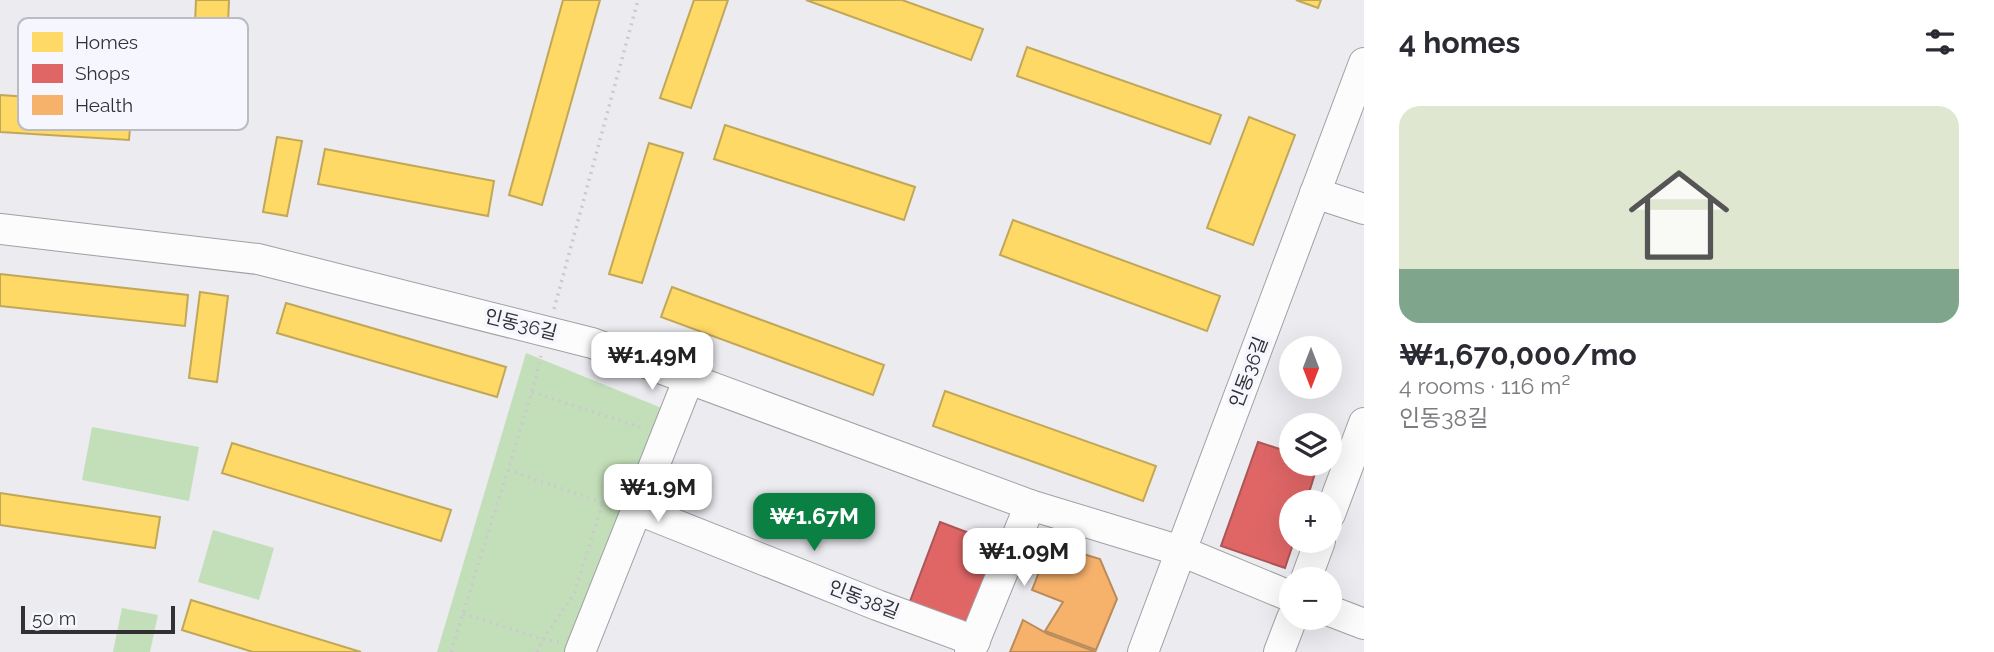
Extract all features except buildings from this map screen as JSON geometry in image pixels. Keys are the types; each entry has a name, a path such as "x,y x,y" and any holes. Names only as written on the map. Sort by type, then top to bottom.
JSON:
{"street":[{"name":"인동36길","path":"1143,652 1364,63"},
{"path":"1315,193 1364,209"},
{"name":"인동36길","path":"0,229 258,259 592,343 1030,505 1181,551 1279,592"},
{"path":"586,650 630,509 689,378"},
{"path":"1342,490 1358,456 1364,423"},
{"name":"인동38길","path":"630,509 877,605 973,647 1030,505"},
{"path":"1342,616 1364,624"},
{"path":"1279,652 1287,630"}],"path":[{"path":"450,652 532,392 638,0"},
{"path":"532,392 639,427 643,436"},
{"path":"508,470 630,509"},
{"path":"537,652 574,594 603,502"},
{"path":"462,614 586,650"}],"green space":[{"path":"526,353 674,413 586,652 437,652"},
{"path":"92,427 199,447 189,501 82,480"},
{"path":"213,530 274,548 259,600 198,582"},
{"path":"122,608 158,615 150,652 113,652"}]}
